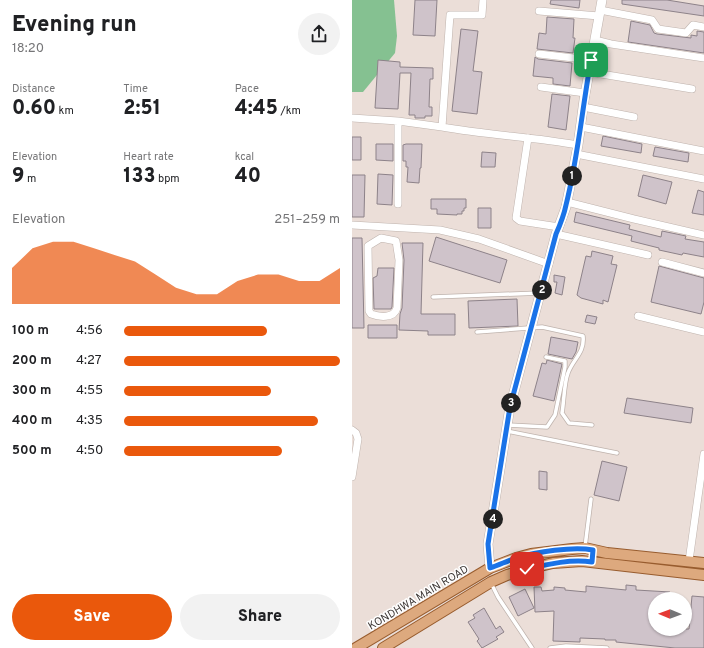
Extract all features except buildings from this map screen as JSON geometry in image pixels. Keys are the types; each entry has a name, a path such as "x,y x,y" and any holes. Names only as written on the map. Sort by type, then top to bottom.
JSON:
{"main road":[{"name":"KONDHWA MAIN ROAD","path":"356,648 367,645 490,568 531,554 572,549 589,549 607,553 704,563"},
{"path":"589,549 592,562"},
{"path":"383,648 491,582 514,573 553,563 582,561 704,575"}],"street":[{"path":"442,127 450,15 482,15 483,0"},
{"path":"490,568 488,544 510,407 567,202 602,0"},
{"path":"539,11 600,13 652,20 658,29 686,33 693,25 704,27"},
{"path":"595,40 610,44 704,58"},
{"path":"538,54 591,60"},
{"path":"589,72 692,89"},
{"path":"541,87 585,93"},
{"path":"583,107 634,117"},
{"path":"352,118 398,121 528,138 704,179"},
{"path":"398,121 398,204"},
{"path":"581,127 704,151"},
{"path":"528,138 516,218 520,221 648,255"},
{"path":"567,202 704,235"},
{"path":"352,225 440,230 479,238 549,264"},
{"path":"380,226 381,238"},
{"path":"381,238 396,241 399,260 397,308 393,315 386,317 370,314 369,311 368,246 381,238"},
{"path":"662,262 704,273"},
{"path":"638,316 704,332"},
{"path":"352,430 356,433 358,439 352,477"},
{"path":"689,561 704,454"}],"lane":[{"path":"433,297 541,293"},
{"path":"477,332 542,327 583,336 584,343 579,355 568,372 562,413 569,423 592,425"},
{"path":"507,428 547,427 555,415 565,367 564,361 546,356"},
{"path":"507,428 617,453"},
{"path":"589,549 586,536 591,499"},
{"path":"491,582 498,597 532,648"},
{"path":"550,648 566,646 608,648"}],"green space":[{"path":"352,0 394,0 397,36 395,53 363,92 352,92"}],"route":[{"path":"527,569 553,563 582,561 592,562 593,550 585,548 531,554 490,568 488,544 510,407 556,234 566,207 578,145 591,60"}]}
